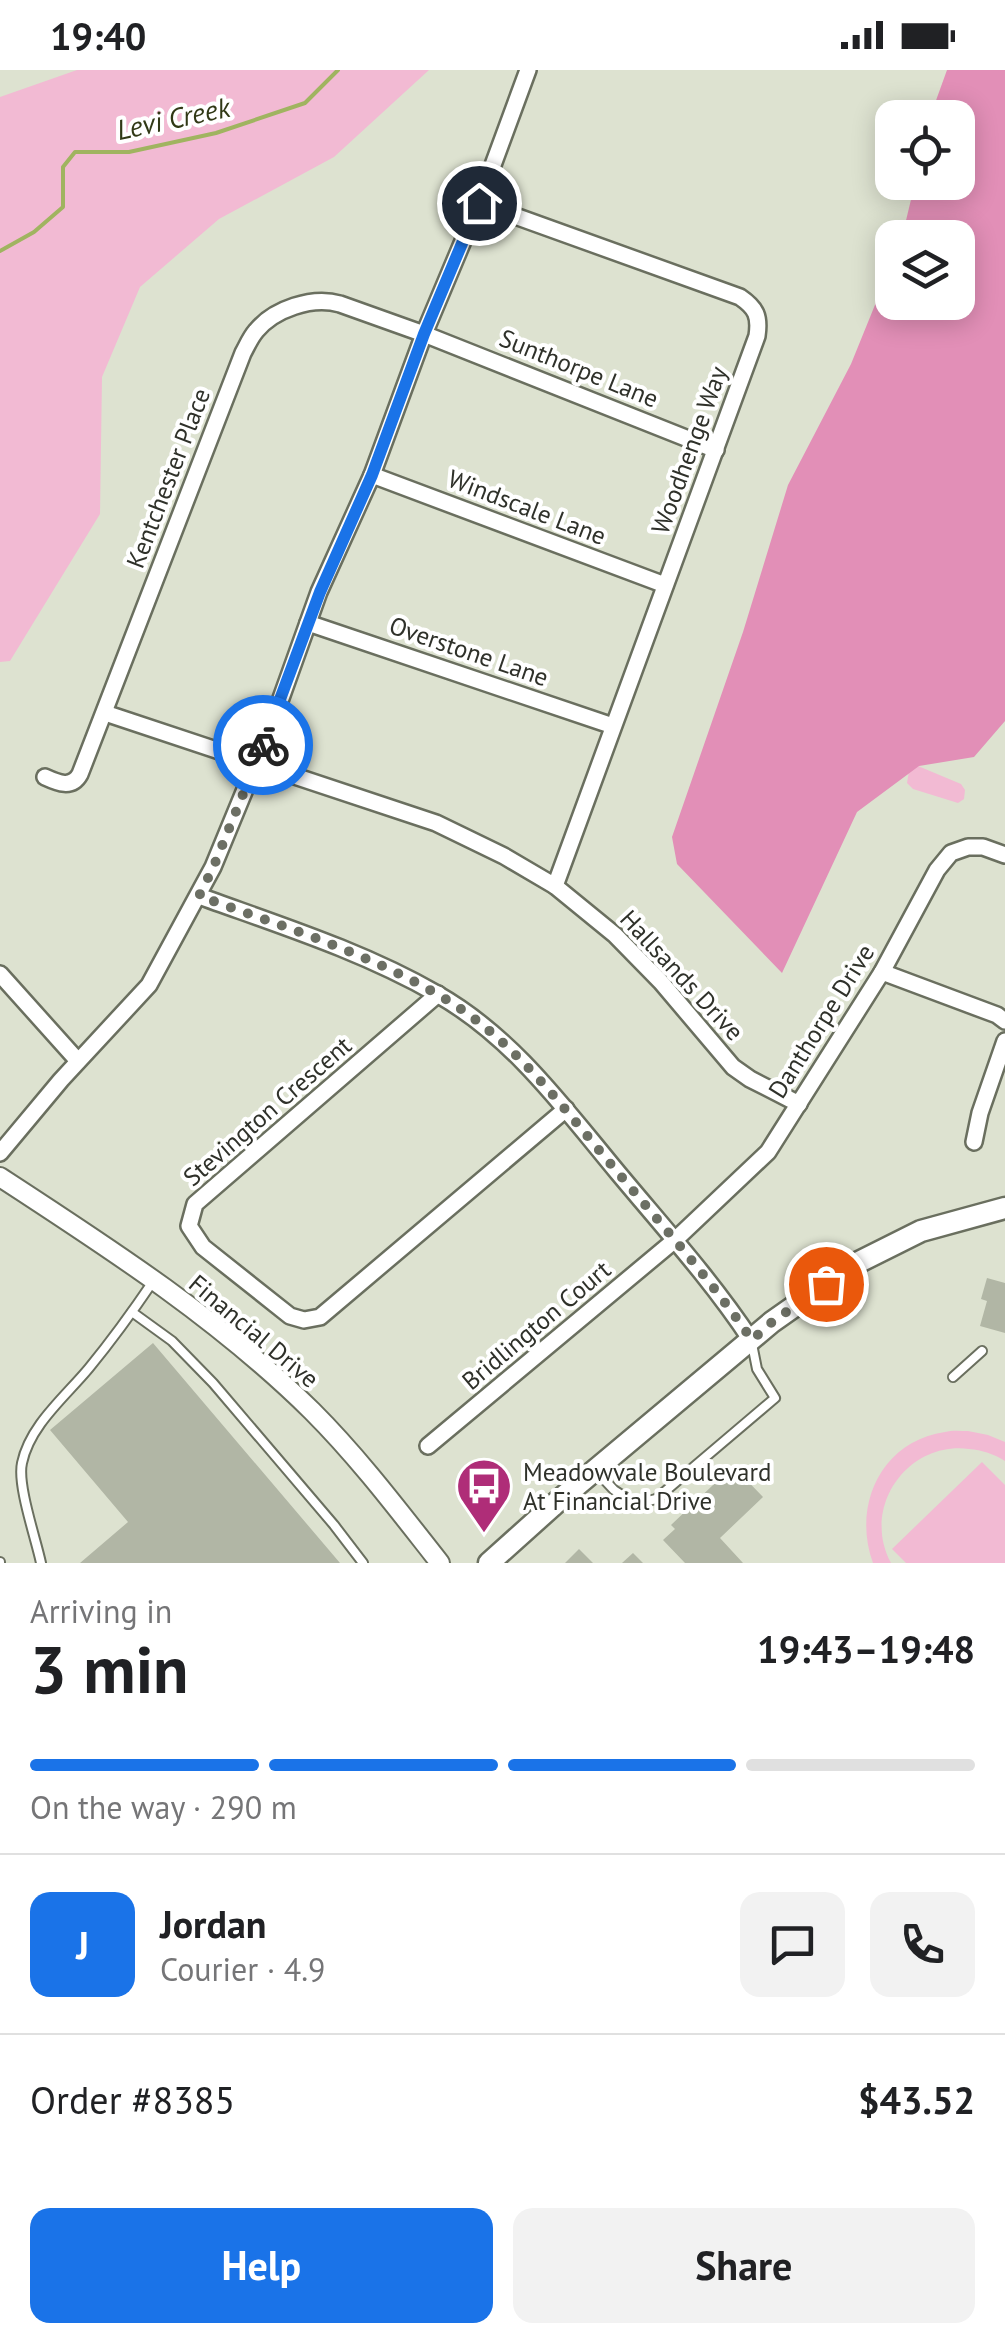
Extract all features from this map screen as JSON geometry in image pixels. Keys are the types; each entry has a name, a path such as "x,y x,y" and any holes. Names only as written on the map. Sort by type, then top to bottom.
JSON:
{"main road":[{"path":"489,1563 772,1322 853,1265 921,1231 1005,1208"}],"street":[{"path":"0,1153 149,984 213,868 308,623 372,475 525,77"},
{"name":"Woodhenge Way","path":"479,203 740,296 758,315 757,336 554,886"},
{"name":"Kentchester Place","path":"45,777 64,784 78,780 240,362 257,330 276,315 298,306 330,301 424,334"},
{"name":"Sunthorpe Lane","path":"424,334 716,450"},
{"name":"Windscale Lane","path":"372,475 665,585"},
{"name":"Overstone Lane","path":"308,623 613,726"},
{"name":"Hallsands Drive","path":"105,713 436,823 504,856 554,886 606,927 671,993 734,1067 799,1104"},
{"name":"Danthorpe Drive","path":"675,1240 768,1152 882,972 951,853 983,847 1005,856"},
{"path":"199,896 359,954 438,994 500,1038 566,1109 752,1340"},
{"path":"882,972 1005,1021"},
{"path":"0,974 78,1061"},
{"name":"Stevington Crescent","path":"438,994 195,1204 190,1226 203,1247 290,1316 304,1320 320,1317 566,1109"},
{"path":"974,1142 1005,1042"},
{"name":"Financial Drive","path":"0,1177 122,1256 239,1345 312,1412 440,1563"},
{"name":"Bridlington Court","path":"428,1446 675,1240"}],"lane":[{"path":"41,1563 21,1465 43,1420 86,1372 154,1280"},
{"path":"132,1312 172,1341 213,1383 363,1563"},
{"path":"596,1471 614,1490 636,1504 656,1500 775,1398 757,1369 752,1340"},
{"path":"953,1377 982,1350"}],"shaded area":[{"path":"77,70 429,70 334,157 219,219 140,287 102,377 100,514 10,661 0,662 0,97"},
{"path":"947,70 1005,70 1005,721 974,757 919,766 857,812 782,973 677,864 672,837 743,632 788,485 851,364 875,305 875,320 975,320 975,220 906,220 911,200 975,200 975,100 936,100"},
{"path":"918,766 961,784 964,799 958,803 913,789 907,783 909,771"},
{"path":"948,1431 968,1431 1005,1442 1005,1461 979,1450 947,1449 909,1467 886,1501 882,1521 883,1542 891,1563 873,1563 866,1520 877,1480 889,1462 923,1438"},
{"path":"982,1462 1005,1485 1005,1563 906,1563 892,1549"}],"building":[{"path":"987,1278 1005,1283 1005,1333 980,1326 987,1301 981,1299"},
{"path":"153,1343 340,1563 80,1563 128,1522 50,1430"},
{"path":"733,1466 763,1497 720,1538 743,1563 685,1563 663,1540 675,1529 671,1525"},
{"path":"579,1549 593,1563 565,1563"},
{"path":"633,1553 643,1563 622,1563"}],"waterway":[{"name":"Levi Creek","path":"0,251 34,232 63,207 63,167 75,152 129,152 216,133 305,103 338,70"}],"way so far":[{"path":"263,745 199,896 359,954 438,994 491,1031 566,1109 752,1340 826,1284"}],"place":[{"name":"Meadowvale Boulevard At Financial Drive","path":"484,1535"}],"route":[{"path":"263,745 320,592 372,475 424,334 479,203"}]}
